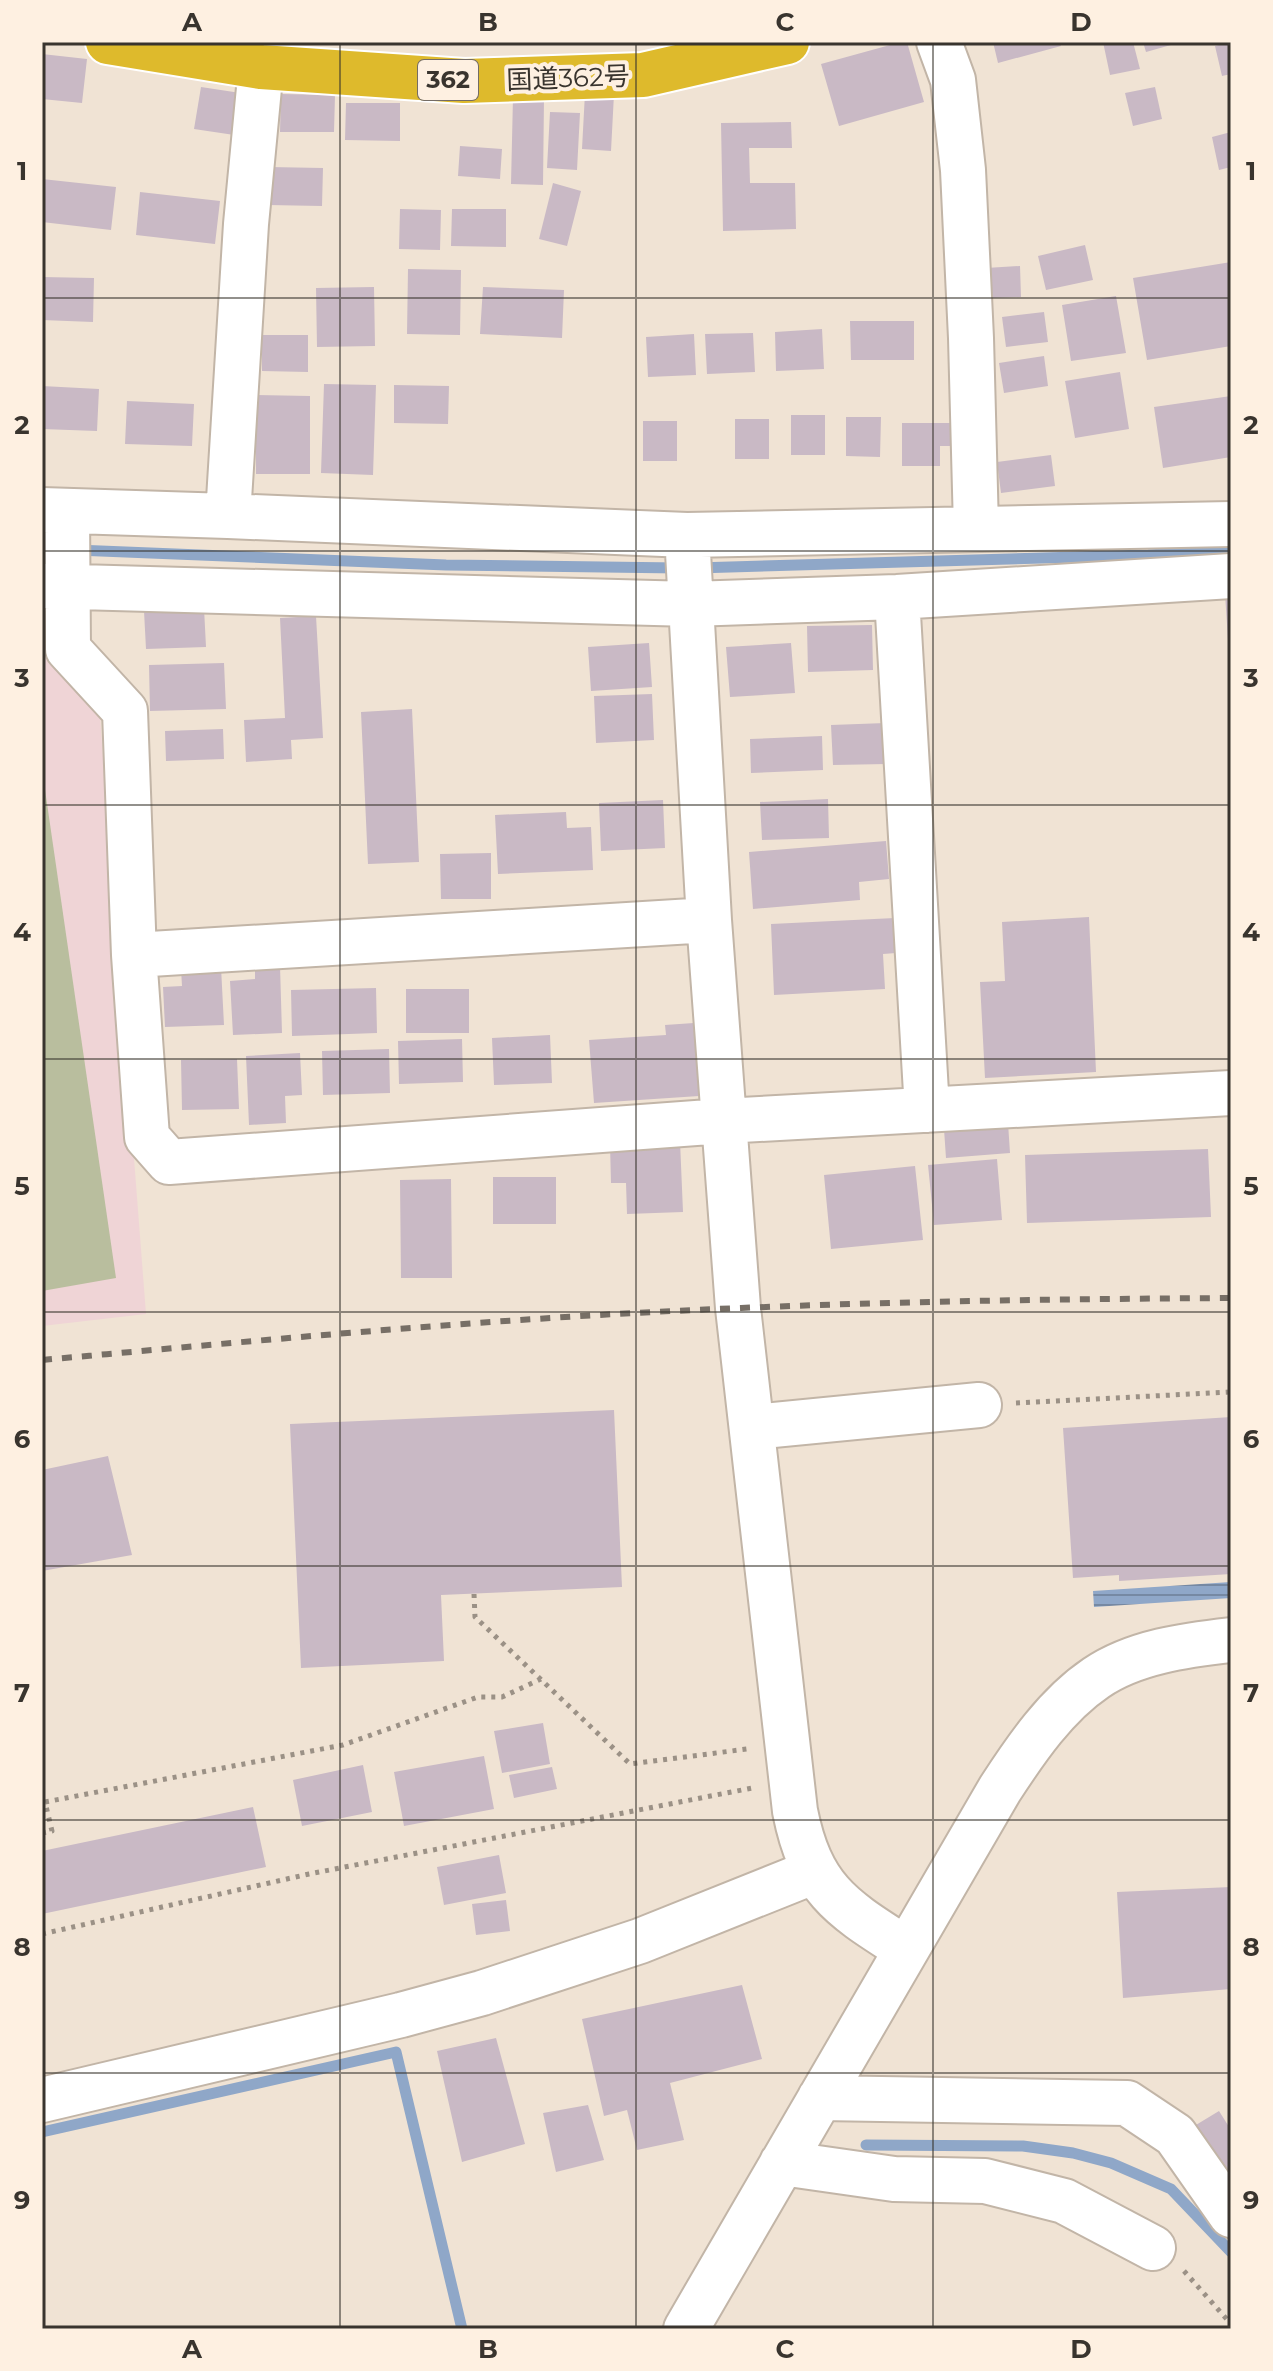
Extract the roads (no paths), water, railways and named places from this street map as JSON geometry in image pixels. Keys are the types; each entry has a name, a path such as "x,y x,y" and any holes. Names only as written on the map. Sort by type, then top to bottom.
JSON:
{"highway":[{"name":"国道362号","path":"108,42 261,67 464,81 643,75 787,42"}],"street":[{"path":"939,42 953,80 963,170 976,528"},
{"path":"228,516 246,224 261,67"},
{"path":"1231,524 687,535 54,511 55,586 68,649 125,711 134,955 147,1137 169,1162 723,1121 1231,1093"},
{"path":"687,535 709,920 738,1308 801,1840 829,1892 850,1913 906,1949"},
{"path":"55,586 691,604 897,597 1231,576"},
{"path":"897,597 927,1110"},
{"path":"134,955 709,920"},
{"path":"752,1427 979,1405"},
{"path":"686,2329 1008,1776 1044,1728 1075,1695 1096,1678 1120,1665 1176,1648 1231,1640"},
{"path":"42,2100 482,1993 640,1941 815,1871"},
{"path":"820,2098 1127,2103 1175,2135 1231,2215"},
{"path":"782,2163 894,2179 985,2181 1064,2201 1153,2248"}],"water":[{"path":"1231,1582 1231,1598 1094,1607 1093,1591"}],"waterway":[{"path":"76,550 446,565 679,568"},
{"path":"696,568 1231,550"},
{"path":"42,2132 396,2052 462,2329"},
{"path":"866,2145 1023,2146 1073,2153 1111,2163 1171,2189 1231,2252"}],"railway":[{"path":"42,1360 392,1330 654,1312 925,1302 1231,1298"}]}
